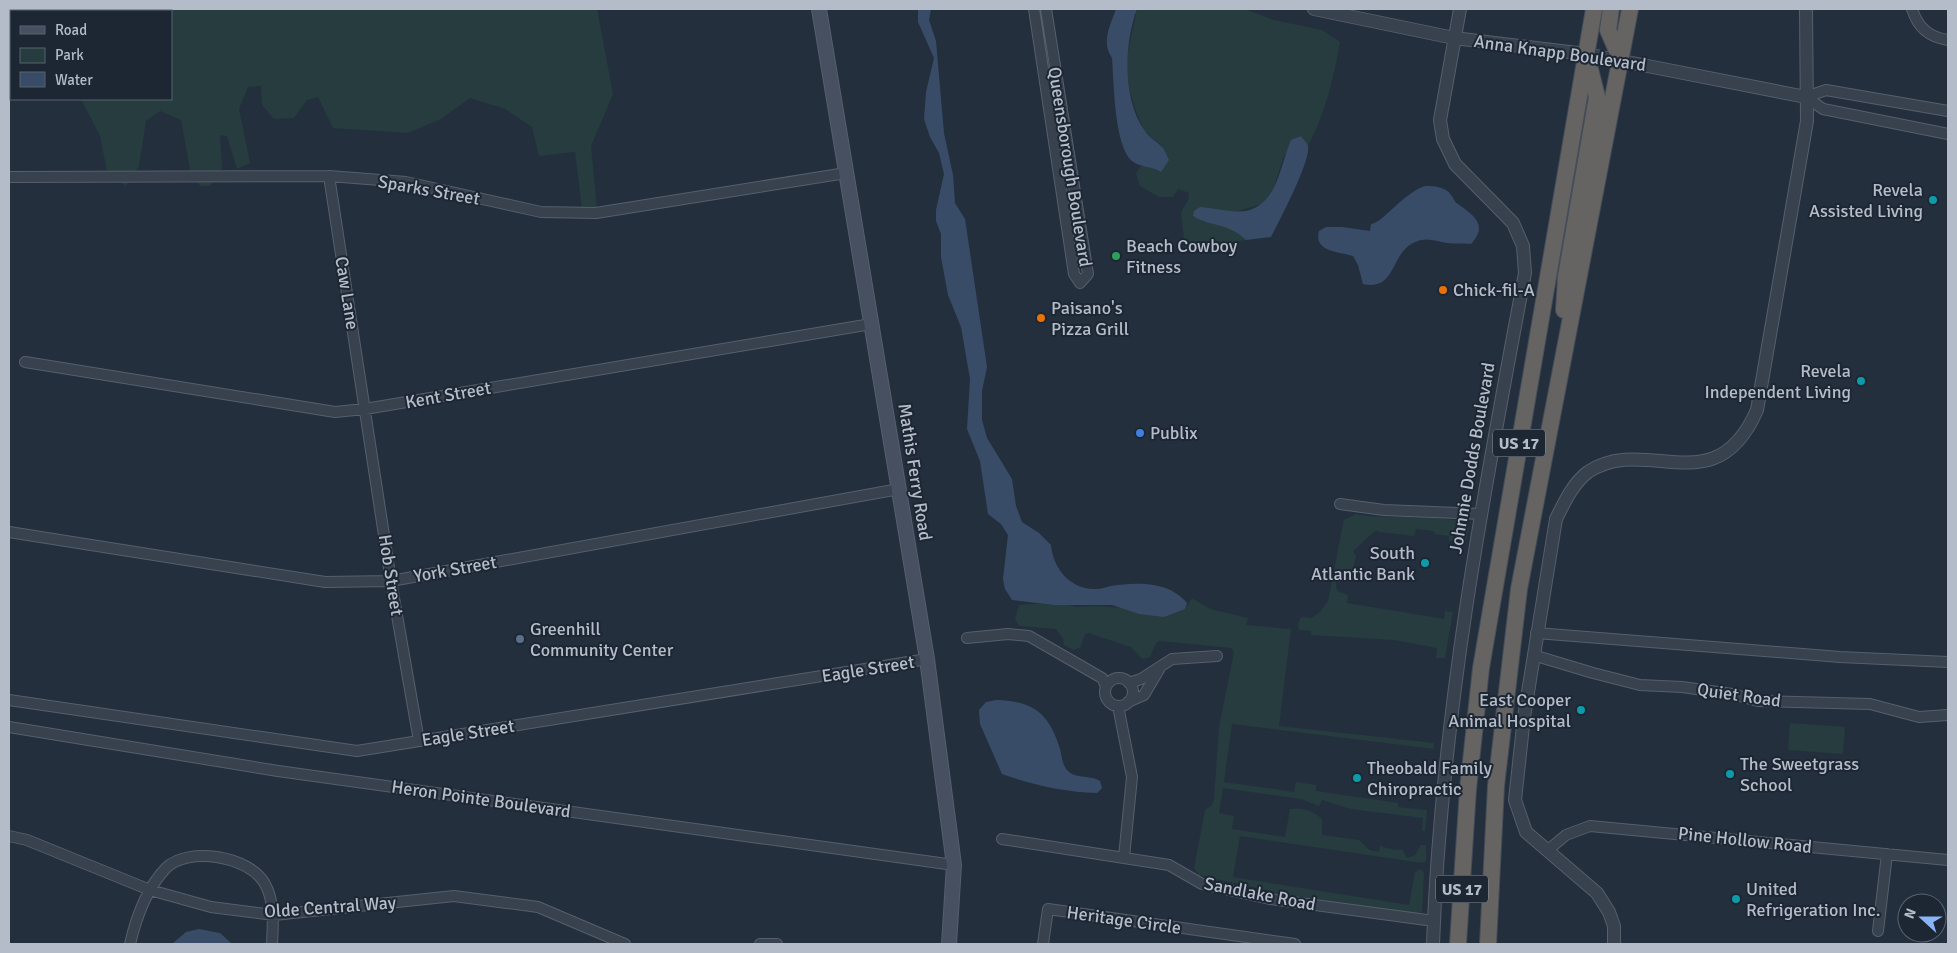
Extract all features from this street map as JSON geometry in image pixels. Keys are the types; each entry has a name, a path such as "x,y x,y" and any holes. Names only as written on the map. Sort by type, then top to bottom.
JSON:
{"highway":[{"name":"US 17","path":"1458,944 1468,789 1481,668 1594,9"},
{"path":"1611,9 1608,30 1621,60"},
{"name":"US 17","path":"1488,944 1496,786 1519,589 1630,9"},
{"path":"1559,382 1566,277 1597,97 1586,54"}],"main road":[{"name":"Mathis Ferry Road","path":"819,9 927,659 954,865 949,944"}],"street":[{"name":"Queensborough Boulevard","path":"1034,9 1072,265 1074,274 1080,283 1088,274 1046,9"},
{"name":"Anna Knapp Boulevard","path":"1314,9 1454,38 1586,54 1806,96 1823,109 1948,134"},
{"name":"Johnnie Dodds Boulevard","path":"1433,944 1435,872 1449,728 1482,514 1525,274 1523,246 1513,223 1455,164 1443,139 1440,120 1460,9"},
{"path":"1614,944 1614,926 1609,912 1597,893 1526,832 1515,800 1536,632 1556,519 1569,494 1587,473 1598,467 1626,460 1690,463 1717,458 1736,444 1751,423 1757,410 1807,121 1806,9"},
{"path":"1912,9 1923,30 1935,38 1948,40"},
{"name":"Anna Knapp Boulevard","path":"1806,96 1826,90 1948,110"},
{"name":"Sparks Street","path":"9,177 328,176 406,182 542,212 596,213 846,173"},
{"name":"Caw Lane","path":"328,176 365,409"},
{"name":"Kent Street","path":"25,362 335,412 365,409 871,324"},
{"name":"Hob Street","path":"365,409 419,741"},
{"name":"York Street","path":"9,532 325,582 392,581 898,489"},
{"path":"1340,504 1384,510 1482,514"},
{"path":"1536,632 1840,657 1948,662"},
{"path":"967,638 1008,634 1030,636 1102,678 1106,686 1105,691 1108,701 1123,704 1144,695 1163,663"},
{"name":"Quiet Road","path":"1533,655 1593,674 1640,685 1682,687 1732,694 1758,701 1870,704 1919,717 1948,715"},
{"path":"1106,686 1114,679 1120,678 1130,683 1141,679 1163,663 1172,659 1217,656"},
{"name":"Eagle Street","path":"9,700 357,751 927,659"},
{"path":"1124,857 1132,777 1123,704 1133,693 1130,683"},
{"name":"Heron Pointe Boulevard","path":"9,726 278,771 954,865"},
{"name":"Pine Hollow Road","path":"1548,850 1566,835 1590,826 1948,860"},
{"name":"Olde Central Way","path":"9,836 27,840 150,890 211,906 274,915 454,896 538,907 625,944"},
{"name":"Sandlake Road","path":"1002,839 1169,865 1202,884 1270,899 1434,921"},
{"path":"1878,931 1887,854"},
{"path":"130,944 135,924 150,890 167,867 192,855 226,858 252,868 265,884 274,915 272,944"},
{"name":"Heritage Circle","path":"1043,944 1048,910 1267,942 1294,944"},
{"path":"760,944 777,944"}],"green space":[{"path":"9,9 597,9 613,94 591,146 597,208 582,209 575,152 539,156 532,127 505,109 470,98 441,119 408,133 333,128 318,97 307,100 294,118 274,119 262,105 261,86 248,87 239,109 250,163 237,169 227,136 220,135 222,168 210,186 200,186 190,170 181,120 160,111 146,121 139,166 126,186 107,171 100,136 82,100 172,100 172,10 10,10 9,92"},
{"path":"1137,9 1245,9 1274,20 1322,30 1340,42 1328,95 1314,134 1308,146 1301,136 1284,156 1271,195 1262,204 1201,222 1225,227 1236,232 1246,240 1185,249 1181,212 1188,200 1189,193 1178,189 1173,197 1159,197 1140,186 1136,173 1141,166 1157,169 1162,146 1145,132 1136,112 1129,88 1126,69"},
{"path":"1356,514 1382,517 1435,518 1462,523 1469,528 1465,545 1453,544 1454,541 1449,541 1449,536 1435,534 1434,531 1416,529 1414,536 1379,532 1376,530 1353,551 1356,556 1350,582 1336,582 1336,588 1339,592 1348,595 1347,603 1444,619 1445,611 1453,612 1445,658 1436,658 1437,648 1394,640 1311,635 1311,631 1299,630 1298,624 1301,617 1312,618 1320,612 1328,601 1344,520"},
{"path":"1192,598 1210,609 1248,618 1246,625 1291,629 1279,726 1434,743 1434,749 1232,724 1224,782 1294,792 1296,782 1316,785 1316,791 1398,803 1398,807 1427,810 1425,831 1422,831 1423,818 1351,809 1322,800 1319,806 1301,799 1223,788 1219,813 1234,816 1232,829 1285,837 1290,809 1303,809 1322,819 1322,835 1359,840 1372,851 1379,851 1380,846 1394,850 1402,849 1407,858 1415,855 1421,845 1426,845 1426,861 1422,863 1240,836 1233,877 1409,905 1415,872 1420,869 1424,872 1422,912 1415,914 1283,894 1199,875 1194,868 1205,810 1212,805 1214,799 1219,727 1234,652 1231,648 1160,641 1156,643 1150,657 1142,659 1131,647 1089,633 1085,634 1080,648 1073,650 1064,645 1063,638 1056,629 1019,626 1015,619 1019,605 1059,602 1076,607 1098,606 1174,612 1185,609"},
{"path":"1790,723 1845,727 1843,754 1788,750"}],"water":[{"path":"918,9 931,9 929,20 936,41 944,133 953,175 955,203 965,219 987,367 982,391 982,420 987,438 1012,479 1016,506 1022,522 1039,533 1051,545 1052,554 1059,569 1064,576 1078,586 1096,589 1131,584 1162,587 1180,596 1187,603 1185,609 1164,617 1139,614 1112,605 1055,605 1012,600 1005,589 1003,579 1008,535 1001,524 988,514 980,461 967,429 970,379 961,327 948,295 941,257 941,234 936,221 936,210 944,174 939,153 930,137 924,119 926,92 934,58 918,22"},
{"path":"1116,9 1137,9 1128,54 1129,88 1132,104 1138,118 1151,138 1163,148 1169,160 1161,172 1132,161 1126,153 1118,128 1112,58 1107,46 1109,28"},
{"path":"1301,136 1308,146 1308,154 1294,191 1271,237 1246,240 1232,230 1193,216 1194,211 1200,207 1246,211 1257,207 1271,192 1291,140"},
{"path":"1426,186 1437,187 1449,192 1456,202 1477,221 1479,231 1471,244 1430,240 1413,243 1400,255 1387,277 1382,282 1374,285 1363,284 1358,265 1353,256 1329,250 1320,243 1318,238 1319,231 1326,227 1370,231 1371,224 1376,223 1418,189"},
{"path":"996,700 1020,703 1038,711 1051,726 1066,769 1075,775 1100,781 1102,788 1097,793 1073,791 1037,785 1002,774 980,724 979,710 986,702"},
{"path":"199,929 220,933 232,944 172,944 186,932"}],"place":[{"name":"Revela Assisted Living","path":"1933,200"},
{"name":"Beach Cowboy Fitness","path":"1116,256"},
{"name":"Chick-fil-A","path":"1443,290"},
{"name":"Paisano's Pizza Grill","path":"1041,318"},
{"name":"Revela Independent Living","path":"1861,381"},
{"name":"Publix","path":"1140,433"},
{"name":"South Atlantic Bank","path":"1425,563"},
{"name":"Greenhill Community Center","path":"520,639"},
{"name":"East Cooper Animal Hospital","path":"1581,710"},
{"name":"The Sweetgrass School","path":"1730,774"},
{"name":"Theobald Family Chiropractic","path":"1357,778"},
{"name":"United Refrigeration Inc.","path":"1736,899"}]}
